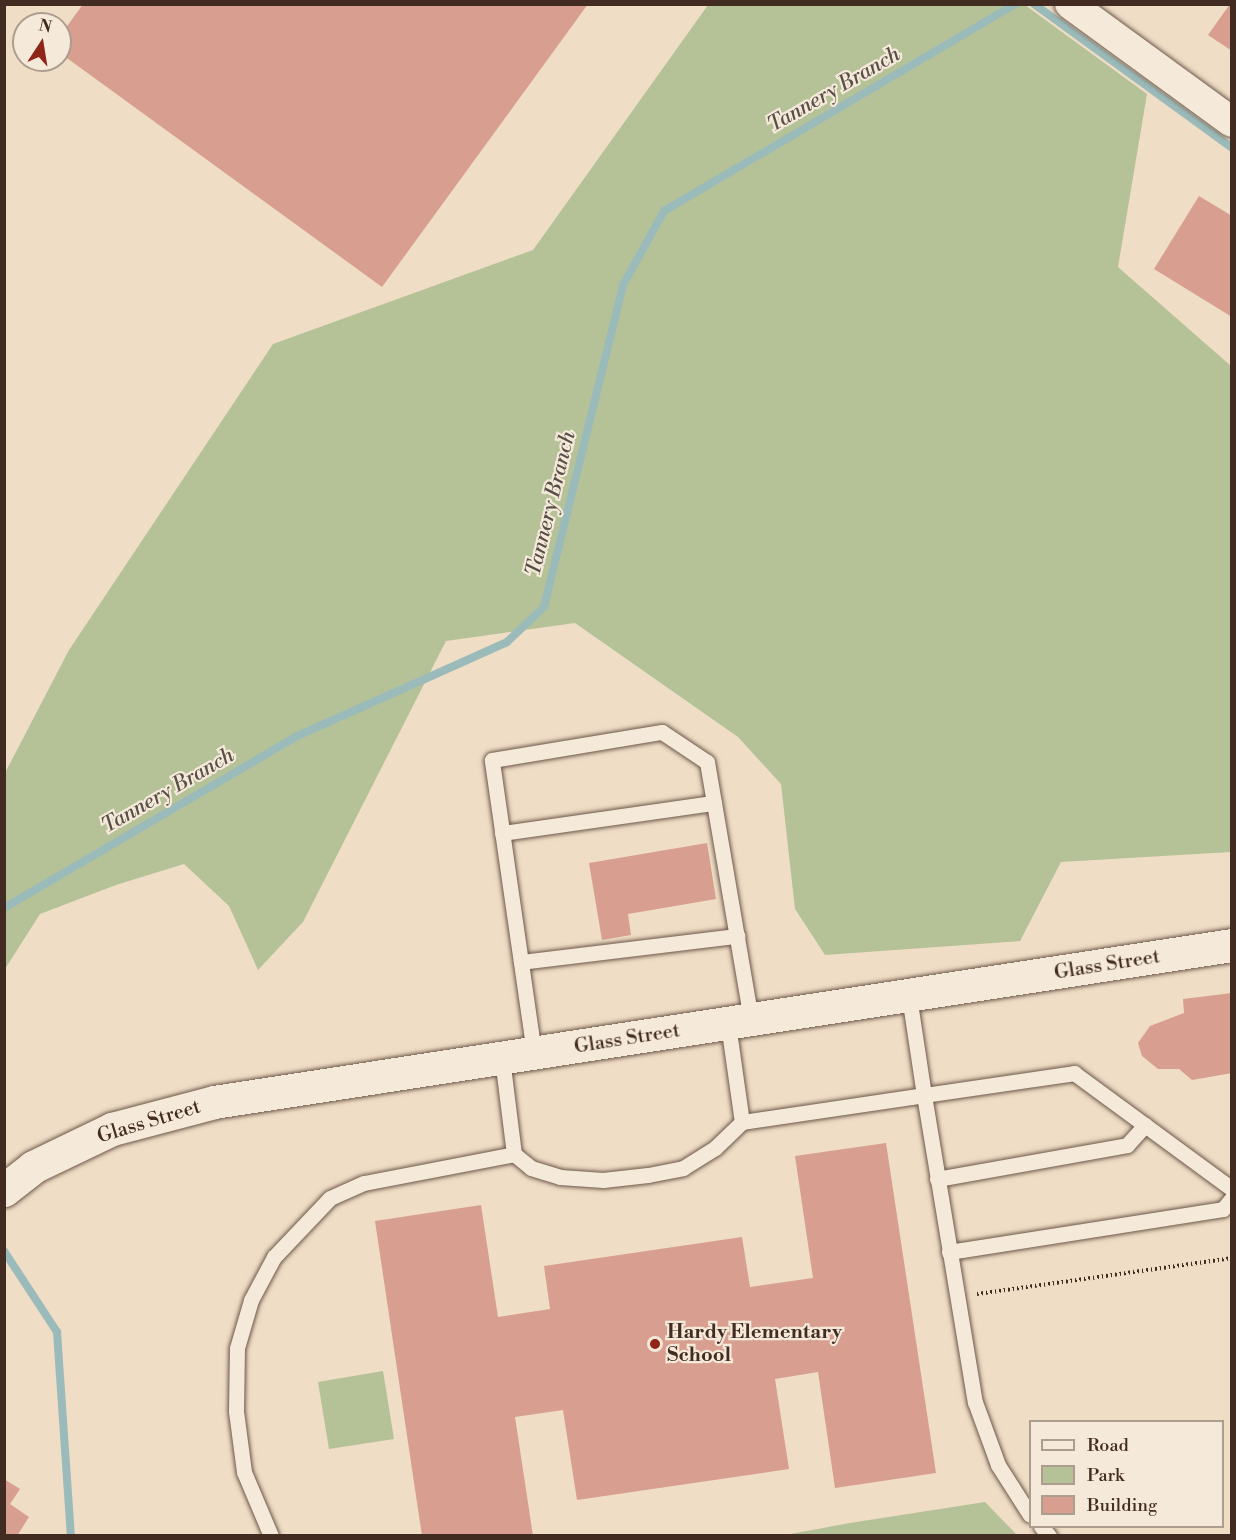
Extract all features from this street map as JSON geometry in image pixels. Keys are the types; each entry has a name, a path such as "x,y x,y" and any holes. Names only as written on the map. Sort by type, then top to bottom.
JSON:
{"street":[{"path":"1070,4 1232,122"},
{"name":"Glass Street","path":"4,1190 33,1167 112,1129 214,1102 1232,945"}],"lane":[{"path":"534,1053 492,760 662,732 707,762 737,936 742,1122"},
{"path":"502,833 714,803"},
{"path":"521,962 737,936"},
{"path":"909,996 975,1402 998,1465 1029,1513"},
{"path":"501,1058 514,1154 531,1168 561,1177 603,1180 683,1168 715,1148 742,1122 1074,1072 1232,1189"},
{"path":"937,1179 1127,1145 1145,1125"},
{"path":"271,1536 244,1472 236,1411 237,1348 251,1299 274,1257 330,1198 364,1183 514,1154"},
{"path":"949,1252 1223,1209 1232,1198"}],"path":[{"path":"977,1295 1232,1258"}],"green space":[{"path":"708,5 1025,5 1147,94 1118,267 1231,366 1231,852 1061,862 1020,941 825,955 795,909 781,784 738,737 575,623 446,641 303,922 258,970 229,906 184,864 116,885 40,914 5,969 5,773 69,650 273,344 533,250"},
{"path":"383,1371 394,1439 329,1449 318,1382"},
{"path":"985,1502 1017,1535 785,1535 850,1523"}],"building":[{"path":"83,4 588,4 382,287 72,62 72,19"},
{"path":"1232,4 1232,51 1208,35"},
{"path":"1199,196 1232,216 1232,317 1154,269"},
{"path":"707,843 716,899 628,914 631,935 602,940 589,863"},
{"path":"1232,993 1232,1073 1192,1080 1179,1069 1158,1069 1142,1056 1138,1043 1150,1026 1184,1013 1183,999"},
{"name":"Hardy Elementary School","path":"886,1143 936,1473 835,1488 818,1372 775,1379 789,1469 577,1500 563,1410 515,1417 533,1536 422,1536 375,1221 481,1205 498,1317 550,1309 544,1266 742,1237 750,1287 813,1278 795,1156"},
{"path":"4,1479 20,1489 10,1504 29,1517 17,1536 4,1536"}],"waterway":[{"name":"Tannery Branch","path":"4,908 295,737 507,642 544,607 623,285 664,211 1016,4"},
{"path":"1034,4 1232,148"},
{"path":"4,1251 57,1332 71,1536"}],"place":[{"name":"Hardy Elementary School","path":"655,1344"}]}
